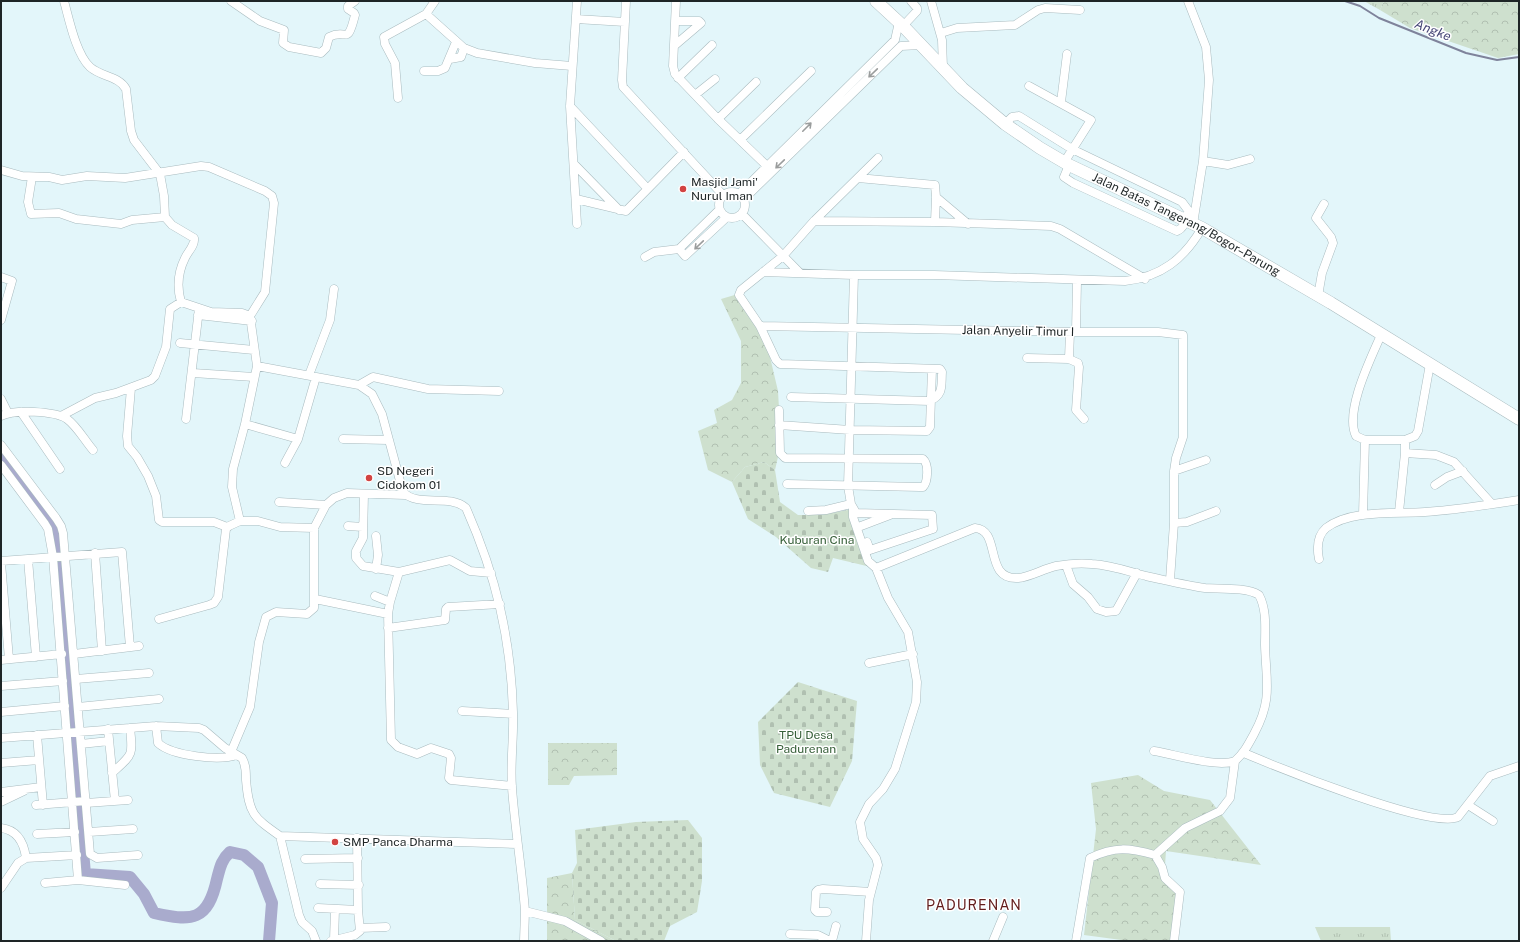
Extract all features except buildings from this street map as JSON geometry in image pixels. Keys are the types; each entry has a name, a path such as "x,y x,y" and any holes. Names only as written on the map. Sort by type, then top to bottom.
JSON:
{"main road":[{"name":"Jalan Batas Tangerang/Bogor–Parung","path":"878,2 921,44 962,88 1005,124 1040,148 1067,163 1194,224 1318,296 1519,419"}],"street":[{"path":"64,1 79,50 84,61 98,72 123,84 128,96 131,131 134,140 160,174 164,196 165,218 172,225 193,237 195,240 182,266 179,283 181,302"},
{"path":"231,1 260,21 284,30 283,43 289,47 320,53 326,48 329,37 345,36 349,33 355,15 348,9 348,6 355,1"},
{"path":"398,98 395,62 384,44 384,37 426,14 435,1"},
{"path":"577,1 570,106 577,224"},
{"path":"626,1 622,80 623,87 723,195"},
{"path":"676,1 673,68 678,78 767,166"},
{"path":"741,196 898,43 901,24 917,11 917,8 911,1"},
{"path":"931,1 941,33 943,68"},
{"path":"763,272 854,275 934,275 1077,281 1125,281 1145,279 1182,255 1194,224 1203,161 1208,72 1206,47 1188,1"},
{"path":"941,33 957,28 1015,25 1038,10 1045,8 1080,10"},
{"path":"426,14 444,28 456,42 464,48 477,53 497,57 572,66"},
{"path":"576,19 625,22"},
{"path":"674,46 701,24 699,21 675,21"},
{"path":"424,71 442,71 450,59 456,42"},
{"path":"741,196 767,166 898,43 921,44"},
{"path":"678,78 712,45"},
{"path":"450,59 461,57 464,48"},
{"path":"1061,102 1067,54"},
{"path":"740,140 811,70"},
{"path":"695,95 715,79"},
{"path":"718,119 756,82"},
{"path":"1030,86 1091,120 1072,150 1067,163"},
{"path":"570,106 647,188"},
{"path":"1005,124 1012,117 1019,116 1072,150 1182,202 1188,210 1194,224"},
{"path":"576,199 619,211 626,211 684,152"},
{"path":"791,397 930,401 938,397 940,393 941,369 780,364 760,326 740,298 739,293 782,256 814,221 878,158"},
{"path":"1203,161 1228,165 1250,159"},
{"path":"574,164 619,211"},
{"path":"1,170 32,177 49,177 62,180 87,176 114,179 148,173 160,174 194,167 209,167 265,191 272,196 274,203 268,247 265,292 251,318 256,366 245,424 232,477 232,487 240,520"},
{"path":"32,177 28,202 31,214 59,213 76,218 121,224 132,220 165,218"},
{"path":"858,178 930,183 936,187 935,222"},
{"path":"731,192 741,196 745,207 742,214 735,218 727,217 719,210 718,205 723,195 731,192"},
{"path":"936,197 968,224"},
{"path":"1318,296 1322,273 1333,243 1316,218 1324,204"},
{"path":"645,257 654,252 679,248 719,210"},
{"path":"742,214 800,273"},
{"path":"679,248 687,256 727,217"},
{"path":"814,221 935,222 1051,226 1060,229 1145,279"},
{"path":"808,512 853,508 896,513 930,514 934,528 870,550 853,508 848,486 854,275"},
{"path":"1,277 12,281 1,320"},
{"path":"1069,359 1073,332 1077,281"},
{"path":"285,463 298,439 313,376 330,320 334,290"},
{"path":"181,302 198,312 242,313 251,318"},
{"path":"61,416 94,398 144,384 155,376 166,346 170,309 181,302"},
{"path":"186,419 193,373 198,312"},
{"name":"Jalan Anyelir Timur I","path":"760,326 1073,332 1158,332 1183,335 1183,437 1176,458 1174,471"},
{"path":"1381,335 1358,388 1353,426 1357,437 1365,440 1406,440 1415,436 1418,431 1430,364"},
{"path":"180,343 254,350"},
{"path":"1027,358 1069,359 1078,363 1076,410 1084,419"},
{"path":"256,366 359,385 370,390 382,414 401,489 405,495"},
{"path":"779,426 850,430 927,431 930,427 932,369"},
{"path":"193,373 254,377"},
{"path":"359,385 373,377 428,389 498,391"},
{"path":"131,388 128,446 137,457 148,476 156,496 160,520 162,522 214,522 227,527 240,520 258,521 280,527 314,528"},
{"path":"1,398 4,414 20,412 61,416 71,423 93,450"},
{"path":"779,410 780,453 782,457 923,459 926,463 927,482 923,487 787,484"},
{"path":"20,412 60,469"},
{"path":"245,424 298,439"},
{"path":"343,439 388,440"},
{"path":"1363,515 1365,440"},
{"path":"1399,512 1406,440"},
{"path":"1,445 61,526 66,556 90,854 94,858 138,855"},
{"path":"1406,452 1446,457 1454,462 1491,504"},
{"path":"1170,580 1174,523 1174,471 1206,460"},
{"path":"1,465 47,527 53,557 74,803 78,880"},
{"path":"1435,485 1447,477 1463,472"},
{"path":"156,726 158,743 170,750 211,757 227,757 234,753 250,707 259,642 266,617 276,612 310,613 314,608 314,528 326,505 340,494 405,495 411,498 449,502 464,506 492,574 500,604 508,646 513,714 512,786 517,844 523,880 525,911 524,941"},
{"path":"364,494 362,542 356,552 356,558 363,566 399,572 450,560 470,571 492,574"},
{"path":"1319,559 1317,550 1319,539 1325,529 1343,520 1363,515 1399,512 1424,512 1519,500"},
{"path":"279,502 326,505"},
{"path":"853,508 853,517 868,560 876,568 888,598 908,632 916,670 916,702 900,757 890,780 869,804 860,822 863,839 876,858 878,866 871,892 866,941"},
{"path":"1174,523 1187,522 1216,511"},
{"path":"861,526 896,513"},
{"path":"348,526 363,527"},
{"path":"159,619 209,605 217,600 220,588 227,527"},
{"path":"876,568 975,528 986,532 998,568 1008,576 1018,578 1056,566 1092,564 1120,567 1137,573 1195,586 1254,592 1259,595 1264,603 1268,688 1266,709 1263,718 1244,753 1235,761 1228,763 1208,762 1154,751"},
{"path":"376,536 378,555 376,569"},
{"path":"62,654 5,660 1,562 121,551 123,553 130,647"},
{"path":"95,553 102,651"},
{"path":"28,559 36,657"},
{"path":"1066,565 1076,588 1085,594 1097,608 1106,612 1116,611 1137,573"},
{"path":"399,572 388,614 390,735 395,745 416,754 431,748 449,754 449,778 454,782 512,786"},
{"path":"375,596 390,602"},
{"path":"315,599 388,614"},
{"path":"388,628 445,620 446,608 448,607 500,604"},
{"path":"74,654 139,646"},
{"path":"869,663 913,654"},
{"path":"76,680 149,673"},
{"path":"1,686 63,681"},
{"path":"78,706 159,699"},
{"path":"1,712 65,706"},
{"path":"462,711 513,714"},
{"path":"1,738 167,725 204,730 220,745 234,753 245,762 248,804 251,811 256,818 280,836 517,844"},
{"path":"112,773 130,757 132,752 130,728"},
{"path":"108,729 115,801"},
{"path":"37,735 41,787 39,805 128,800"},
{"path":"81,744 109,741"},
{"path":"1244,753 1344,792 1414,813 1452,820 1458,818 1490,776 1519,766"},
{"path":"1,763 39,760"},
{"path":"1155,855 1185,828 1220,811 1230,798 1235,761"},
{"path":"1,792 41,787"},
{"path":"1,802 28,789"},
{"path":"1468,805 1493,821"},
{"path":"1,828 13,832 22,840 26,858"},
{"path":"89,832 133,829"},
{"path":"37,834 75,832"},
{"path":"280,836 299,915 302,922 312,931 316,941"},
{"path":"335,909 332,940 359,933 357,838"},
{"path":"1076,941 1090,858 1110,850 1121,848 1155,855 1162,866 1167,880 1180,892 1174,941"},
{"path":"1,888 18,864 26,858 76,856"},
{"path":"305,859 358,858"},
{"path":"45,883 78,880 124,885"},
{"path":"320,884 359,885"},
{"path":"827,912 817,912 815,910 816,892 818,890 871,892"},
{"path":"318,908 358,910"},
{"path":"525,911 566,921 600,941"},
{"path":"993,941 1003,917"},
{"path":"790,934 818,935 831,941 836,926"},
{"path":"360,928 386,927"}],"green space":[{"path":"1364,1 1384,1 1380,10"},
{"path":"1384,1 1519,1 1519,54 1498,58 1410,28 1380,10"},
{"path":"738,294 766,340 778,391 781,444 775,470 764,462 745,467 732,482 708,470 698,431 717,423 714,410 732,400 741,383 741,341 721,299"},
{"name":"Kuburan Cina","path":"764,462 775,470 780,502 798,515 820,515 853,509 875,568 833,558 828,572 811,568 776,537 748,519 732,482 745,467"},
{"name":"TPU Desa Padurenan","path":"798,682 857,701 852,761 830,807 774,793 760,765 758,722"},
{"path":"548,743 617,743 617,775 574,776 569,785 548,785"},
{"path":"1138,775 1164,791 1210,800 1261,865 1166,851 1164,880 1179,892 1177,941 1129,941 1084,935 1096,829 1091,783"},
{"path":"688,820 702,838 702,881 697,912 670,926 664,941 616,941 575,920 572,873 577,863 575,830 636,822"},
{"path":"572,873 575,920 616,941 547,941 547,878"},
{"path":"1315,927 1390,927 1391,941 1321,941"}],"waterway":[{"name":"Angke","path":"1345,1 1360,6 1379,18 1466,53 1497,60 1519,57"},
{"path":"1,456 53,525 56,534 85,874 130,877 144,894 154,913 167,916 188,917 203,911 209,903 221,864 227,855 230,852 244,855 258,867 272,903 269,941"}],"place":[{"name":"Masjid Jami' Nurul Iman","path":"683,189"},
{"name":"SD Negeri Cidokom 01","path":"369,478"},
{"name":"SMP Panca Dharma","path":"335,842"}],"district":[{"name":"PADURENAN","path":"974,905"}]}
